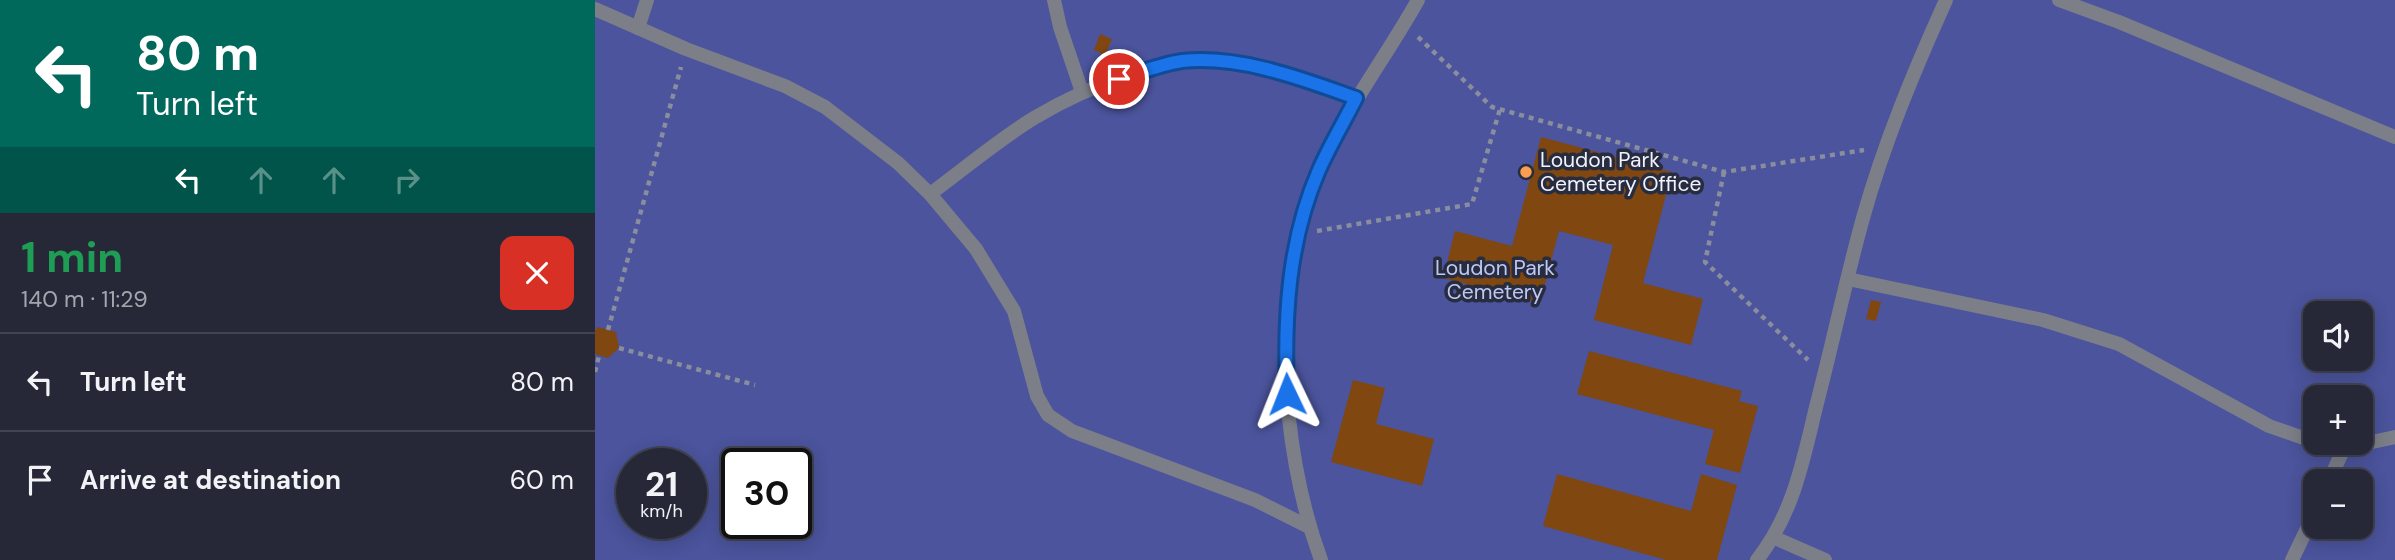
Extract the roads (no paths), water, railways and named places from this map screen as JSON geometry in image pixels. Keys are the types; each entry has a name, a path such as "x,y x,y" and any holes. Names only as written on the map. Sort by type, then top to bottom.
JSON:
{"street":[{"path":"638,28 647,0"},
{"path":"1054,0 1060,27 1082,92"},
{"path":"1321,560 1309,527 1294,454 1286,383 1285,336 1289,286 1299,234 1318,171 1356,98 1418,0"},
{"path":"1757,560 1775,538 1796,489 1863,218 1919,60 1946,0"},
{"path":"2059,0 2119,22 2395,137"},
{"path":"595,9 686,49 785,86 825,107 898,163 930,194 976,249 1014,311 1037,396 1048,415 1072,431 1255,500 1309,527"},
{"path":"930,194 1033,119 1082,92 1181,61 1226,62 1262,68 1307,80 1356,98"},
{"path":"1848,279 2043,320 2108,340 2157,363 2269,426 2303,437"},
{"path":"2373,442 2395,437"},
{"path":"2292,560 2303,537"},
{"path":"1775,538 1825,560"}],"place":[{"name":"Loudon Park Cemetery Office","path":"1526,172"}],"park label":[{"name":"Loudon Park Cemetery","path":"1495,280"}]}
